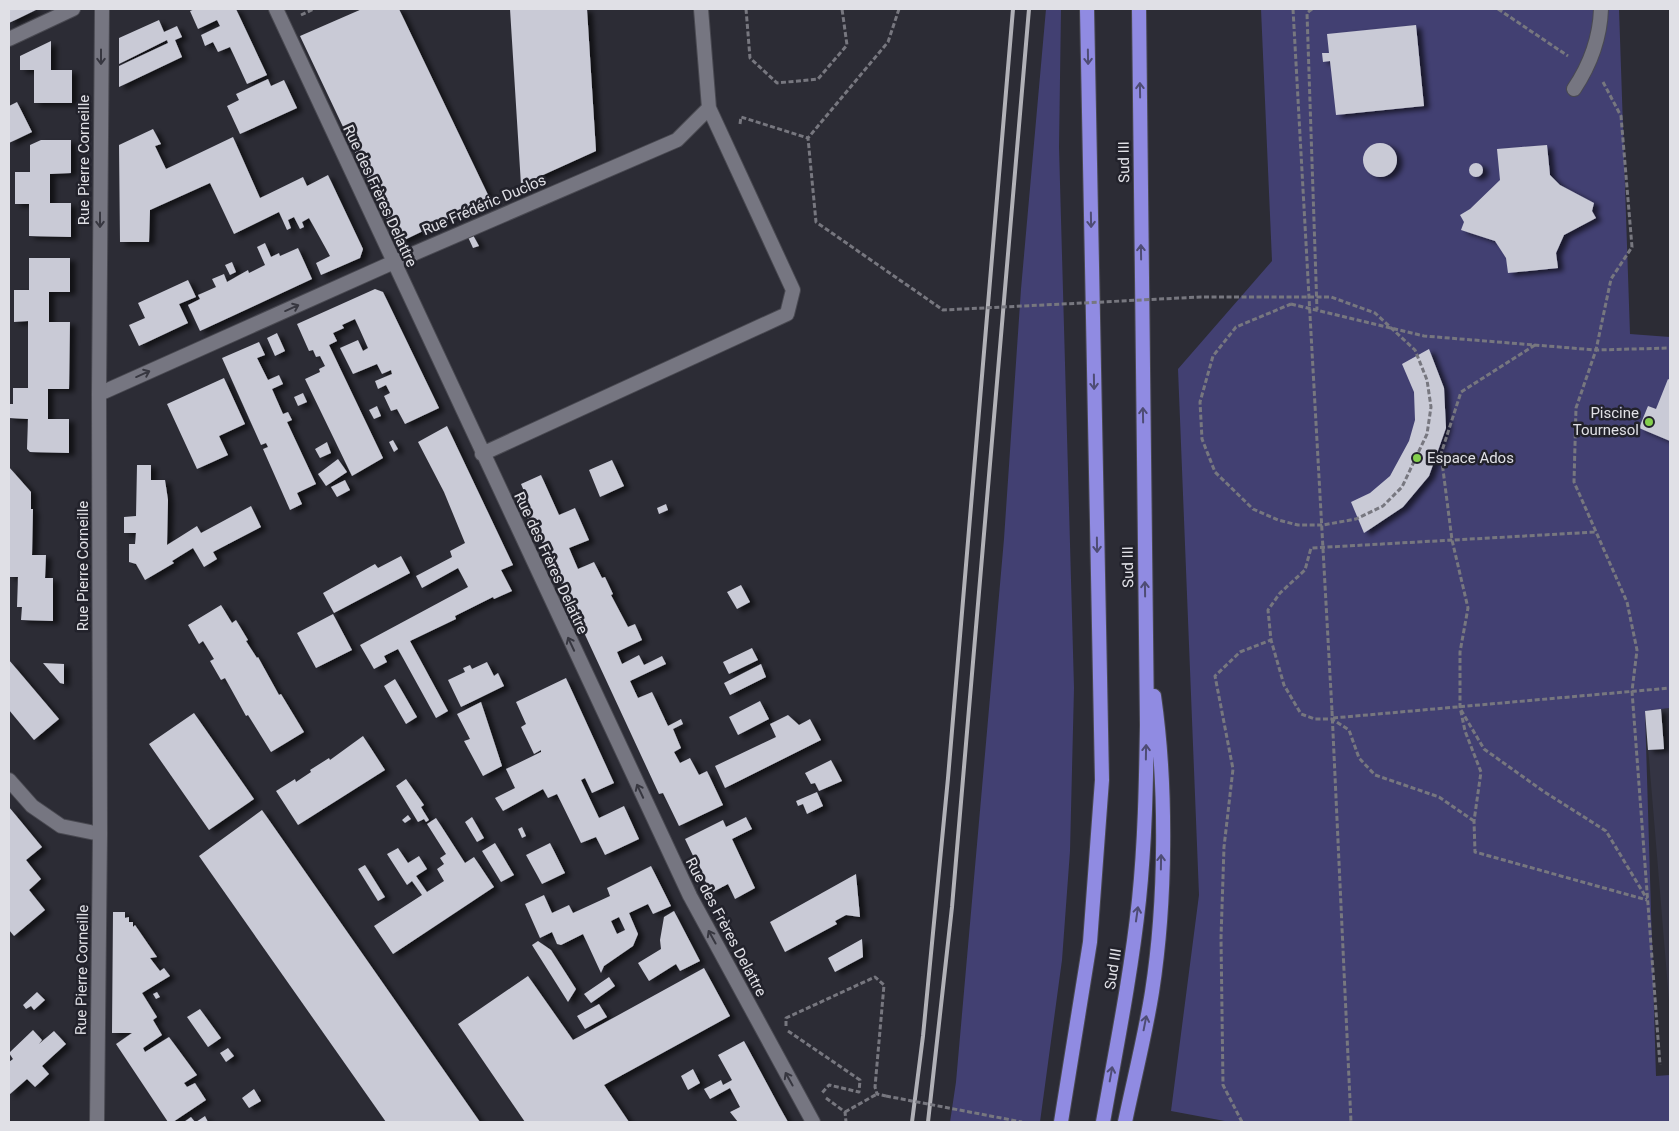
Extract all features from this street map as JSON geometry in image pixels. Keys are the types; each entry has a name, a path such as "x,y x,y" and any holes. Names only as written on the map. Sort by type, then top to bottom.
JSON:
{"highway":[{"name":"Sud III","path":"1061,1122 1090,942 1102,780 1087,9"},
{"name":"Sud III","path":"1103,1122 1139,901 1145,803 1139,9"},
{"path":"1125,1122 1152,991 1161,903 1162,814 1158,725 1145,639"}],"street":[{"path":"9,39 73,9"},
{"name":"Rue Pierre Corneille","path":"100,1121 99,394 102,9"},
{"name":"Rue des Frères Delattre","path":"276,9 392,262 690,896 813,1122"},
{"path":"482,454 787,314 794,290 709,108 701,9"},
{"path":"1574,89 1587,70 1600,25 1601,9"},
{"name":"Rue Frédéric Duclos","path":"99,394 392,262 676,140 709,108"},
{"path":"9,780 32,806 61,826 100,834"}],"path":[{"path":"746,9 750,58 777,83 818,79 847,45 842,9"},
{"path":"899,9 888,42 808,138 816,222 942,310 1202,297 1331,297 1375,313 1394,330 1415,350 1427,380 1431,406 1427,434 1402,487 1383,506 1356,519 1323,525 1298,525 1278,520 1253,509 1215,472 1202,439 1200,402 1213,356 1236,327 1291,304 1317,310 1424,336 1596,350 1670,348"},
{"path":"1293,9 1308,297 1323,525 1351,1122"},
{"path":"1312,9 1307,13 1317,310"},
{"path":"1498,9 1603,82 1621,116 1632,247 1611,279 1596,350 1576,408 1574,482 1627,602 1637,650 1632,691 1660,1065"},
{"path":"741,117 808,138"},
{"path":"1535,345 1461,392 1441,454 1452,540 1468,608 1460,652 1460,707 1465,732 1481,772 1474,821 1476,852 1647,900"},
{"path":"1596,532 1310,548 1305,570 1280,593 1268,610 1271,640 1284,685 1301,714 1315,719 1670,688"},
{"path":"1242,1122 1223,1085 1221,938 1224,847 1233,769 1215,676 1240,652 1271,640"},
{"path":"1460,707 1484,749 1543,791 1606,831 1647,900"},
{"path":"1332,718 1349,730 1359,758 1375,775 1439,796 1474,821"},
{"path":"802,1102 821,1094 829,1085 859,1092 860,1080 786,1029 786,1018 874,977 884,985 875,1087 877,1094"},
{"path":"821,1094 844,1112 846,1122"},
{"path":"844,1112 877,1094 1022,1122"}],"shaded area":[{"path":"1046,9 1061,9 1059,147 1074,688 1070,851 1062,960 1040,1122 950,1122 956,1082 1004,539 1021,289"},
{"path":"1261,9 1619,9 1630,334 1670,337 1670,708 1645,711 1656,1076 1670,1075 1670,1122 1230,1122 1171,1111 1199,895 1178,369 1272,261"},
{"path":"1670,708 1670,1013 1645,711"}],"building":[{"path":"9,9 38,9 9,23"},
{"path":"195,9 236,9 267,75 247,84 230,47 218,52 213,42 205,46 201,35 220,26 217,20 198,29 190,11"},
{"path":"362,9 399,9 490,199 398,243 300,36"},
{"path":"510,9 587,9 596,151 521,185"},
{"path":"159,20 164,32 177,26 182,37 175,40 182,57 119,87 119,66 168,43 167,40 119,64 119,38"},
{"path":"1416,25 1424,106 1336,115 1330,61 1323,62 1322,53 1329,53 1327,34"},
{"path":"51,41 51,70 72,70 72,103 34,103 34,70 20,70 20,56"},
{"path":"268,79 271,86 284,80 297,108 240,134 227,106 239,100 236,94"},
{"path":"17,102 32,132 9,143 9,106"},
{"path":"153,129 161,144 155,146 166,169 233,137 260,198 303,177 307,186 328,175 363,249 360,258 321,275 316,263 330,256 309,218 302,222 304,227 300,229 294,217 288,220 291,228 287,230 279,212 234,234 210,183 150,210 149,242 120,242 119,145"},
{"path":"41,140 71,140 71,173 50,174 50,203 71,203 71,237 29,236 29,204 15,204 15,172 30,172 30,145"},
{"path":"1380,143 1387,144 1392,148 1396,153 1396,167 1392,172 1387,176 1380,177 1373,176 1368,172 1364,167 1363,160 1364,153 1368,148 1373,144"},
{"path":"1547,145 1550,175 1560,185 1594,203 1592,211 1596,218 1564,235 1556,253 1558,268 1508,273 1506,258 1495,241 1461,230 1464,222 1460,215 1470,209 1500,180 1497,149"},
{"path":"1473,163 1479,163 1483,170 1479,177 1473,177 1469,173 1469,167"},
{"path":"473,235 479,246 473,248 468,237"},
{"path":"265,243 271,257 279,253 280,256 298,248 312,279 200,331 188,305 200,299 198,295 216,287 212,279 224,274 227,282 248,270 249,273 265,265 257,247"},
{"path":"29,258 70,258 70,292 49,292 49,322 70,322 69,389 48,389 48,419 69,419 69,453 30,452 27,449 28,419 9,418 9,404 13,404 13,388 28,388 28,321 14,322 14,290 29,290"},
{"path":"232,262 236,272 230,275 225,265"},
{"path":"188,280 196,297 179,304 188,323 139,346 129,325 145,318 138,303"},
{"path":"375,289 383,292 439,408 405,424 397,409 391,411 384,396 390,393 386,385 378,389 375,381 392,374 391,370 382,374 377,364 353,374 340,348 358,340 363,351 368,348 355,319 342,325 344,328 333,333 337,341 329,345 383,458 352,476 305,379 320,372 319,369 325,366 320,356 316,357 313,350 309,351 297,324"},
{"path":"277,333 285,351 275,356 267,338"},
{"path":"259,342 265,355 257,358 268,380 279,375 283,384 272,389 283,414 288,412 292,420 287,422 316,484 297,493 302,504 290,510 263,449 268,447 266,443 261,445 222,358"},
{"name":"Espace Ados","path":"1429,349 1444,388 1446,428 1429,476 1403,507 1364,533 1351,502 1370,493 1390,476 1409,441 1415,420 1414,392 1402,364"},
{"path":"224,378 245,424 219,436 228,455 197,469 167,404"},
{"path":"1668,379 1670,380 1670,441 1639,428 1648,406 1656,409"},
{"path":"303,393 307,402 298,406 294,397"},
{"path":"377,406 381,416 374,419 369,410"},
{"path":"447,426 513,565 501,570 512,591 494,599 493,597 455,616 456,619 410,641 448,711 436,718 398,649 384,656 387,662 374,669 360,645 468,587 458,568 422,588 416,576 452,557 450,551 465,543 444,492 418,442"},
{"path":"393,440 398,449 394,452 389,442"},
{"path":"327,442 331,453 320,458 315,449"},
{"path":"338,459 347,472 326,486 318,474"},
{"path":"612,460 624,486 600,497 589,470"},
{"path":"137,465 151,465 151,480 165,480 168,500 167,545 197,526 201,533 251,506 261,527 213,552 217,559 204,567 193,548 172,561 174,563 145,580 136,564 129,562 129,544 135,544 136,533 124,533 124,517 136,516"},
{"path":"9,467 31,492 31,509 33,509 32,555 46,555 45,578 53,578 53,621 21,620 22,607 17,607 18,577 9,577"},
{"path":"541,475 559,515 575,508 589,540 569,548 578,569 594,562 602,578 605,577 613,594 611,595 628,627 635,624 642,640 617,652 622,664 639,655 644,665 662,656 666,664 630,681 638,698 652,692 668,726 681,719 683,724 673,729 681,748 674,752 680,763 690,758 699,775 707,771 723,805 679,826 663,793 659,794 535,527 532,528 519,501 527,498 521,484"},
{"path":"345,480 350,490 337,497 331,487"},
{"path":"666,504 668,510 659,514 657,508"},
{"path":"401,556 410,573 334,613 323,593 375,564 378,568"},
{"path":"741,585 750,602 737,609 727,592"},
{"path":"221,605 232,623 236,620 248,640 246,641 258,657 279,695 281,694 304,732 271,752 248,715 246,716 225,678 221,680 210,661 214,659 203,641 199,644 188,625"},
{"path":"333,614 352,650 316,668 297,633"},
{"path":"752,648 758,660 729,674 723,662"},
{"path":"9,660 59,719 34,740 9,710"},
{"path":"487,662 494,676 498,673 504,686 461,707 448,680 465,672 463,668 470,665 472,669"},
{"path":"43,663 64,664 64,684 60,683"},
{"path":"761,664 766,677 730,695 724,683"},
{"path":"566,678 614,783 592,793 585,778 581,780 599,818 624,806 639,839 605,855 596,837 581,843 557,794 548,798 543,789 503,811 495,798 515,788 506,769 541,752 541,750 534,754 521,727 526,724 516,702"},
{"path":"395,679 417,717 406,724 384,686"},
{"path":"760,701 769,719 738,735 729,717"},
{"path":"481,702 502,766 483,776 464,741 470,739 457,714"},
{"path":"1661,709 1664,749 1648,750 1645,711"},
{"path":"194,713 254,799 209,830 149,744"},
{"path":"788,715 799,725 810,719 821,740 725,788 715,766 776,737 770,724"},
{"path":"363,736 385,770 298,825 276,791 295,779 296,782 311,772 310,770 329,758 330,760"},
{"path":"831,760 842,781 819,791 815,783 811,784 805,773"},
{"path":"406,779 424,805 421,807 429,820 426,822 424,819 418,822 396,786"},
{"path":"817,792 823,806 807,814 803,804 798,806 796,801"},
{"path":"9,807 42,847 26,860 41,879 29,890 45,910 14,936 9,930"},
{"path":"262,810 480,1122 386,1122 199,856"},
{"path":"408,815 411,819 405,823 402,820"},
{"path":"472,817 484,838 477,842 465,822"},
{"path":"746,817 752,829 732,839 755,888 735,899 728,884 711,893 685,839 723,820 726,827"},
{"path":"436,818 465,863 474,857 494,887 393,954 374,926 422,895 412,881 407,885 387,854 398,848 408,863 419,856 427,869 416,876 427,892 444,881 437,869 444,864 440,858 446,854 427,824"},
{"path":"522,827 526,836 522,838 518,829"},
{"path":"495,843 514,875 501,882 482,851"},
{"path":"550,843 565,873 542,884 526,855"},
{"path":"365,865 385,897 378,901 358,869"},
{"path":"651,866 671,906 653,914 648,904 629,913 638,934 633,946 604,966 601,973 583,934 561,945 557,944 552,932 540,938 525,904 544,895 552,913 569,905 573,913 610,896 607,888","holes":["619,917 625,930 617,934 611,921"]},
{"path":"856,874 860,917 846,915 835,921 837,924 785,952 770,922"},
{"path":"674,911 700,961 680,971 676,964 649,981 638,963 661,949 660,940 664,917"},
{"path":"113,912 125,912 125,918 129,917 129,922 133,922 133,927 135,925 157,957 150,958 160,971 164,968 170,976 142,993 157,1017 153,1020 162,1035 143,1048 145,1052 169,1037 197,1075 184,1083 187,1087 195,1083 206,1100 173,1122 168,1122 116,1044 132,1033 112,1033"},
{"path":"862,939 863,957 835,972 828,958"},
{"path":"538,941 551,950 576,989 568,1002 532,945"},
{"path":"704,968 730,1016 604,1085 629,1122 525,1122 458,1024 528,976 573,1040"},
{"path":"609,977 615,986 591,1003 584,994"},
{"path":"37,992 45,1000 34,1010 31,1006 26,1009 23,1005"},
{"path":"157,992 160,997 156,999 153,994"},
{"path":"599,1004 607,1017 585,1029 577,1016"},
{"path":"200,1009 221,1038 208,1047 187,1017"},
{"path":"33,1030 42,1040 39,1044 54,1031 66,1044 42,1066 49,1074 35,1087 27,1079 9,1095 9,1062 13,1059 9,1053"},
{"path":"744,1041 788,1122 738,1122 730,1112 740,1107 730,1088 710,1099 704,1089 721,1080 723,1085 732,1080 718,1055"},
{"path":"228,1048 234,1056 226,1062 220,1053"},
{"path":"693,1069 700,1083 688,1090 681,1076"},
{"path":"254,1089 261,1101 249,1108 242,1098"},
{"path":"205,1116 208,1122 196,1122"},
{"path":"191,1117 195,1122 184,1122"}],"railway":[{"path":"912,1122 923,1036 948,778 1013,9"},
{"path":"928,1122 952,907 1029,9"}],"place":[{"name":"Piscine Tournesol","path":"1649,422"},
{"name":"Espace Ados","path":"1417,458"}]}
